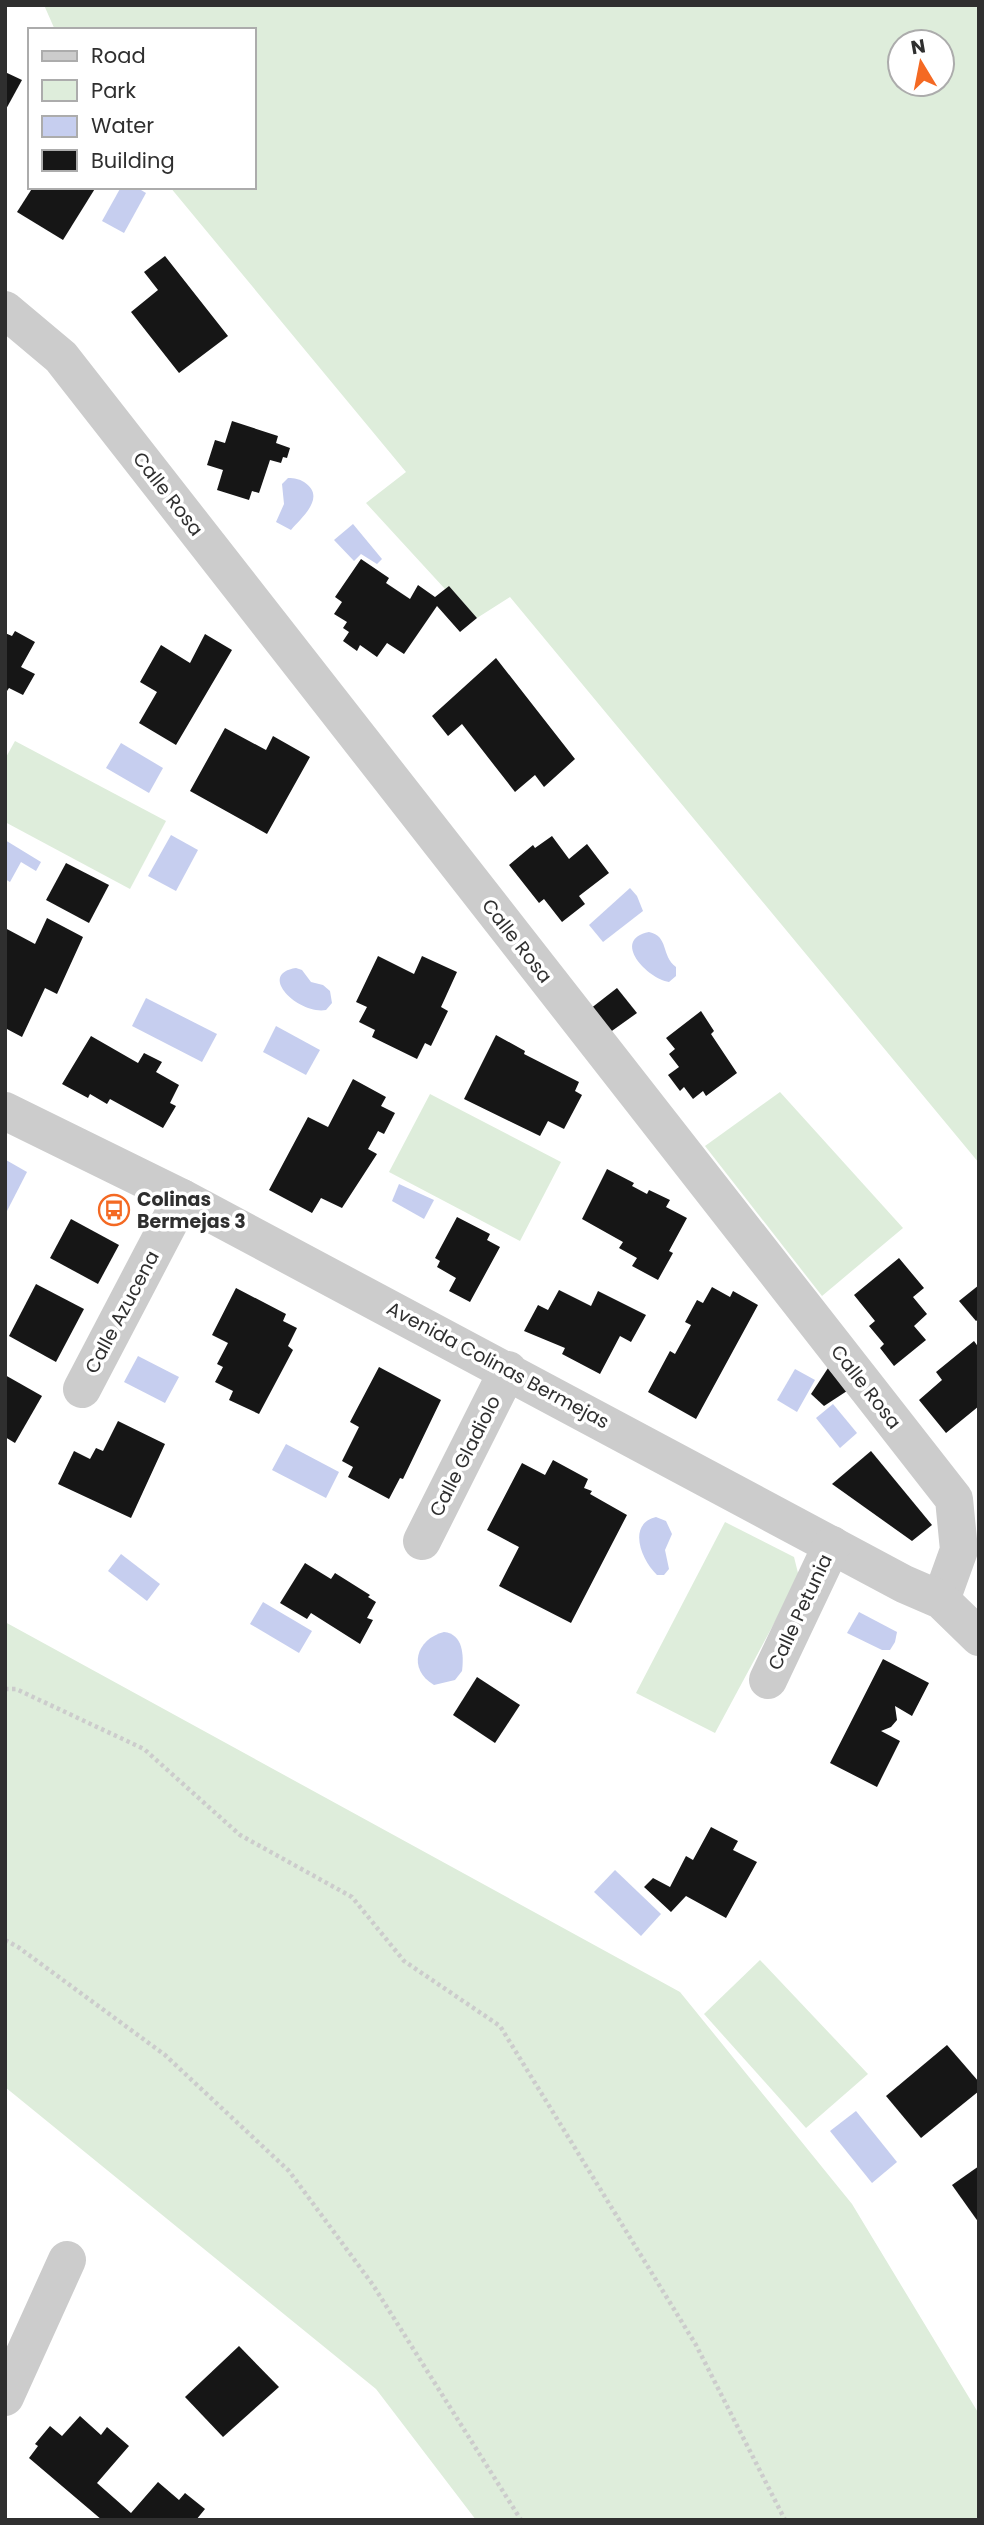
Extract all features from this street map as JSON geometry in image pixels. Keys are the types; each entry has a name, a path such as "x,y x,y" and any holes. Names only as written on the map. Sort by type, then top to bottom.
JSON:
{"street":[{"name":"Calle Rosa","path":"5,310 61,357 954,1499 959,1550 941,1600"},
{"name":"Avenida Colinas Bermejas","path":"5,1111 182,1198 904,1584 941,1600 979,1637"},
{"name":"Calle Azucena","path":"82,1389 182,1198"},
{"name":"Calle Gladiolo","path":"422,1541 508,1370"},
{"name":"Calle Petunia","path":"768,1680 832,1545"},
{"path":"5,2397 67,2260"}],"path":[{"path":"5,1689 16,1689 144,1749 240,1835 352,1897 404,1961 500,2026 695,2345 785,2520"},
{"path":"5,1940 165,2055 289,2171 373,2285 521,2520"}],"green space":[{"path":"44,5 979,5 979,1163 510,597 477,618 449,586 445,589 366,503 406,472 172,189 256,189 256,28 54,28"},
{"path":"15,741 166,821 130,889 5,822 5,759"},
{"path":"780,1092 903,1228 822,1296 705,1146"},
{"path":"430,1094 561,1162 520,1241 389,1172"},
{"path":"725,1522 794,1557 799,1577 715,1733 636,1693"},
{"path":"5,1622 680,1992 852,2204 979,2414 979,2520 476,2520 376,2389 5,2087"},
{"path":"760,1960 868,2074 806,2128 704,2014"}],"water":[{"path":"120,189 139,189 146,193 124,233 102,221"},
{"path":"288,478 304,482 313,494 310,507 291,530 276,522 284,504 282,484"},
{"path":"353,524 382,559 377,564 361,554 354,561 334,540"},
{"path":"121,743 163,768 149,793 106,768"},
{"path":"171,835 198,850 176,891 148,876"},
{"path":"5,840 41,862 36,871 21,862 10,882 5,879"},
{"path":"630,888 637,896 643,911 603,942 589,925"},
{"path":"649,932 660,938 671,963 676,967 676,976 669,982 652,974 636,959 633,943 638,936"},
{"path":"296,968 302,970 311,982 323,985 330,991 332,1003 326,1010 304,1006 286,993 280,978 285,972"},
{"path":"146,998 217,1034 202,1062 132,1026"},
{"path":"276,1026 320,1050 306,1075 263,1052"},
{"path":"6,1160 27,1172 5,1211"},
{"path":"399,1184 434,1200 424,1219 392,1201"},
{"path":"138,1356 179,1377 165,1403 124,1382"},
{"path":"795,1369 815,1380 797,1412 777,1400"},
{"path":"833,1404 857,1433 840,1448 816,1418"},
{"path":"286,1444 339,1472 326,1498 272,1470"},
{"path":"656,1517 666,1521 672,1534 665,1550 669,1569 664,1575 657,1575 651,1568 640,1543 639,1534 642,1527"},
{"path":"121,1554 160,1584 147,1601 108,1571"},
{"path":"263,1602 312,1631 299,1653 250,1624"},
{"path":"859,1612 897,1632 890,1650 882,1650 847,1633"},
{"path":"444,1632 459,1641 463,1658 462,1671 455,1680 434,1685 420,1671 418,1655 427,1641"},
{"path":"615,1870 661,1914 641,1936 594,1892"},
{"path":"856,2111 897,2162 872,2183 830,2131"}],"building":[{"path":"5,72 22,80 5,111"},
{"path":"32,189 95,189 63,240 17,212"},
{"path":"165,256 228,336 179,373 131,312 158,290 144,272"},
{"path":"232,421 278,436 276,443 290,448 287,458 283,457 281,463 270,460 259,493 252,491 249,500 217,490 223,470 207,465 215,440 225,443"},
{"path":"361,559 389,578 386,583 410,599 418,585 435,597 449,586 477,618 460,632 437,606 404,654 387,643 377,657 360,645 357,651 343,641 349,632 343,628 347,622 334,614 342,602 335,597"},
{"path":"15,631 35,642 21,667 35,674 23,695 9,688 5,694 5,633 12,636"},
{"path":"205,634 232,650 176,745 139,723 157,692 140,682 161,645 190,663"},
{"path":"496,658 575,759 544,787 535,775 515,792 462,724 448,736 432,716"},
{"path":"225,728 266,750 273,736 310,757 267,834 190,791"},
{"path":"552,836 569,859 587,844 609,873 579,896 585,904 562,922 544,899 539,903 509,865 533,845 535,848"},
{"path":"66,863 109,885 89,923 46,900"},
{"path":"47,918 83,937 57,994 45,988 22,1037 5,1028 5,928 35,944"},
{"path":"378,956 414,974 422,956 457,972 441,1007 448,1011 431,1046 425,1043 417,1059 372,1037 375,1030 359,1022 367,1007 356,1002"},
{"path":"617,988 637,1013 609,1033 590,1009"},
{"path":"701,1011 714,1031 711,1034 737,1073 706,1096 703,1091 693,1099 684,1087 680,1091 668,1075 679,1067 669,1054 675,1049 666,1038"},
{"path":"496,1035 525,1051 524,1054 579,1082 575,1091 582,1095 564,1129 548,1121 540,1136 464,1099"},
{"path":"91,1036 138,1063 144,1053 162,1062 156,1072 179,1085 170,1103 176,1106 163,1128 110,1099 107,1104 90,1094 88,1098 62,1084"},
{"path":"353,1079 386,1097 381,1106 395,1113 384,1134 378,1131 368,1149 377,1154 342,1208 321,1198 312,1213 269,1190 308,1117 328,1127"},
{"path":"607,1169 634,1183 632,1186 647,1194 649,1190 670,1200 666,1207 687,1218 669,1251 673,1253 658,1280 632,1266 637,1258 619,1248 623,1242 582,1219"},
{"path":"457,1217 490,1234 487,1240 500,1247 470,1302 449,1291 456,1278 437,1267 440,1261 435,1258"},
{"path":"71,1219 119,1245 98,1284 50,1258"},
{"path":"899,1258 924,1288 913,1297 927,1314 914,1326 926,1340 894,1366 880,1348 884,1344 869,1326 875,1321 854,1295"},
{"path":"36,1284 84,1309 56,1362 9,1336"},
{"path":"979,1285 979,1319 976,1321 959,1301"},
{"path":"712,1287 730,1297 733,1291 758,1305 696,1419 648,1392 670,1351 675,1354 691,1325 685,1322 697,1300 703,1303"},
{"path":"236,1288 286,1314 283,1321 297,1328 288,1346 293,1350 259,1414 229,1400 233,1391 215,1382 223,1367 217,1364 228,1343 212,1335"},
{"path":"559,1290 591,1306 598,1291 646,1315 631,1342 620,1336 600,1374 562,1354 565,1348 524,1331 538,1305 548,1310"},
{"path":"974,1341 979,1348 979,1406 946,1433 919,1400 942,1380 936,1372"},
{"path":"379,1367 441,1400 403,1479 400,1478 389,1499 348,1477 353,1467 342,1461 359,1427 350,1422"},
{"path":"828,1368 847,1391 824,1406 811,1394"},
{"path":"5,1375 42,1396 15,1443 5,1437"},
{"path":"118,1421 165,1444 131,1518 58,1484 74,1451 90,1459 96,1448 103,1451"},
{"path":"871,1451 932,1525 912,1541 832,1484"},
{"path":"553,1460 588,1479 584,1488 592,1491 590,1494 627,1515 571,1623 499,1586 519,1547 487,1530 522,1463 545,1475"},
{"path":"305,1563 331,1579 335,1573 370,1595 368,1597 376,1602 367,1618 373,1620 360,1644 311,1613 307,1619 280,1603"},
{"path":"883,1659 929,1683 912,1716 895,1706 897,1720 891,1727 881,1731 900,1741 877,1787 830,1763"},
{"path":"477,1677 520,1705 495,1743 453,1715"},
{"path":"711,1827 738,1841 733,1850 757,1862 726,1918 686,1896 671,1912 644,1887 653,1878 670,1887 686,1856 693,1860"},
{"path":"947,2045 979,2082 979,2091 921,2138 886,2096"},
{"path":"979,2166 979,2223 952,2185"},
{"path":"239,2346 279,2387 223,2437 185,2397"},
{"path":"80,2416 101,2435 107,2427 129,2446 97,2483 131,2513 158,2482 179,2500 185,2493 205,2509 196,2520 102,2520 29,2458 38,2446 35,2444 50,2426 62,2436"}],"place":[{"name":"Colinas Bermejas 3","path":"114,1210"}]}
